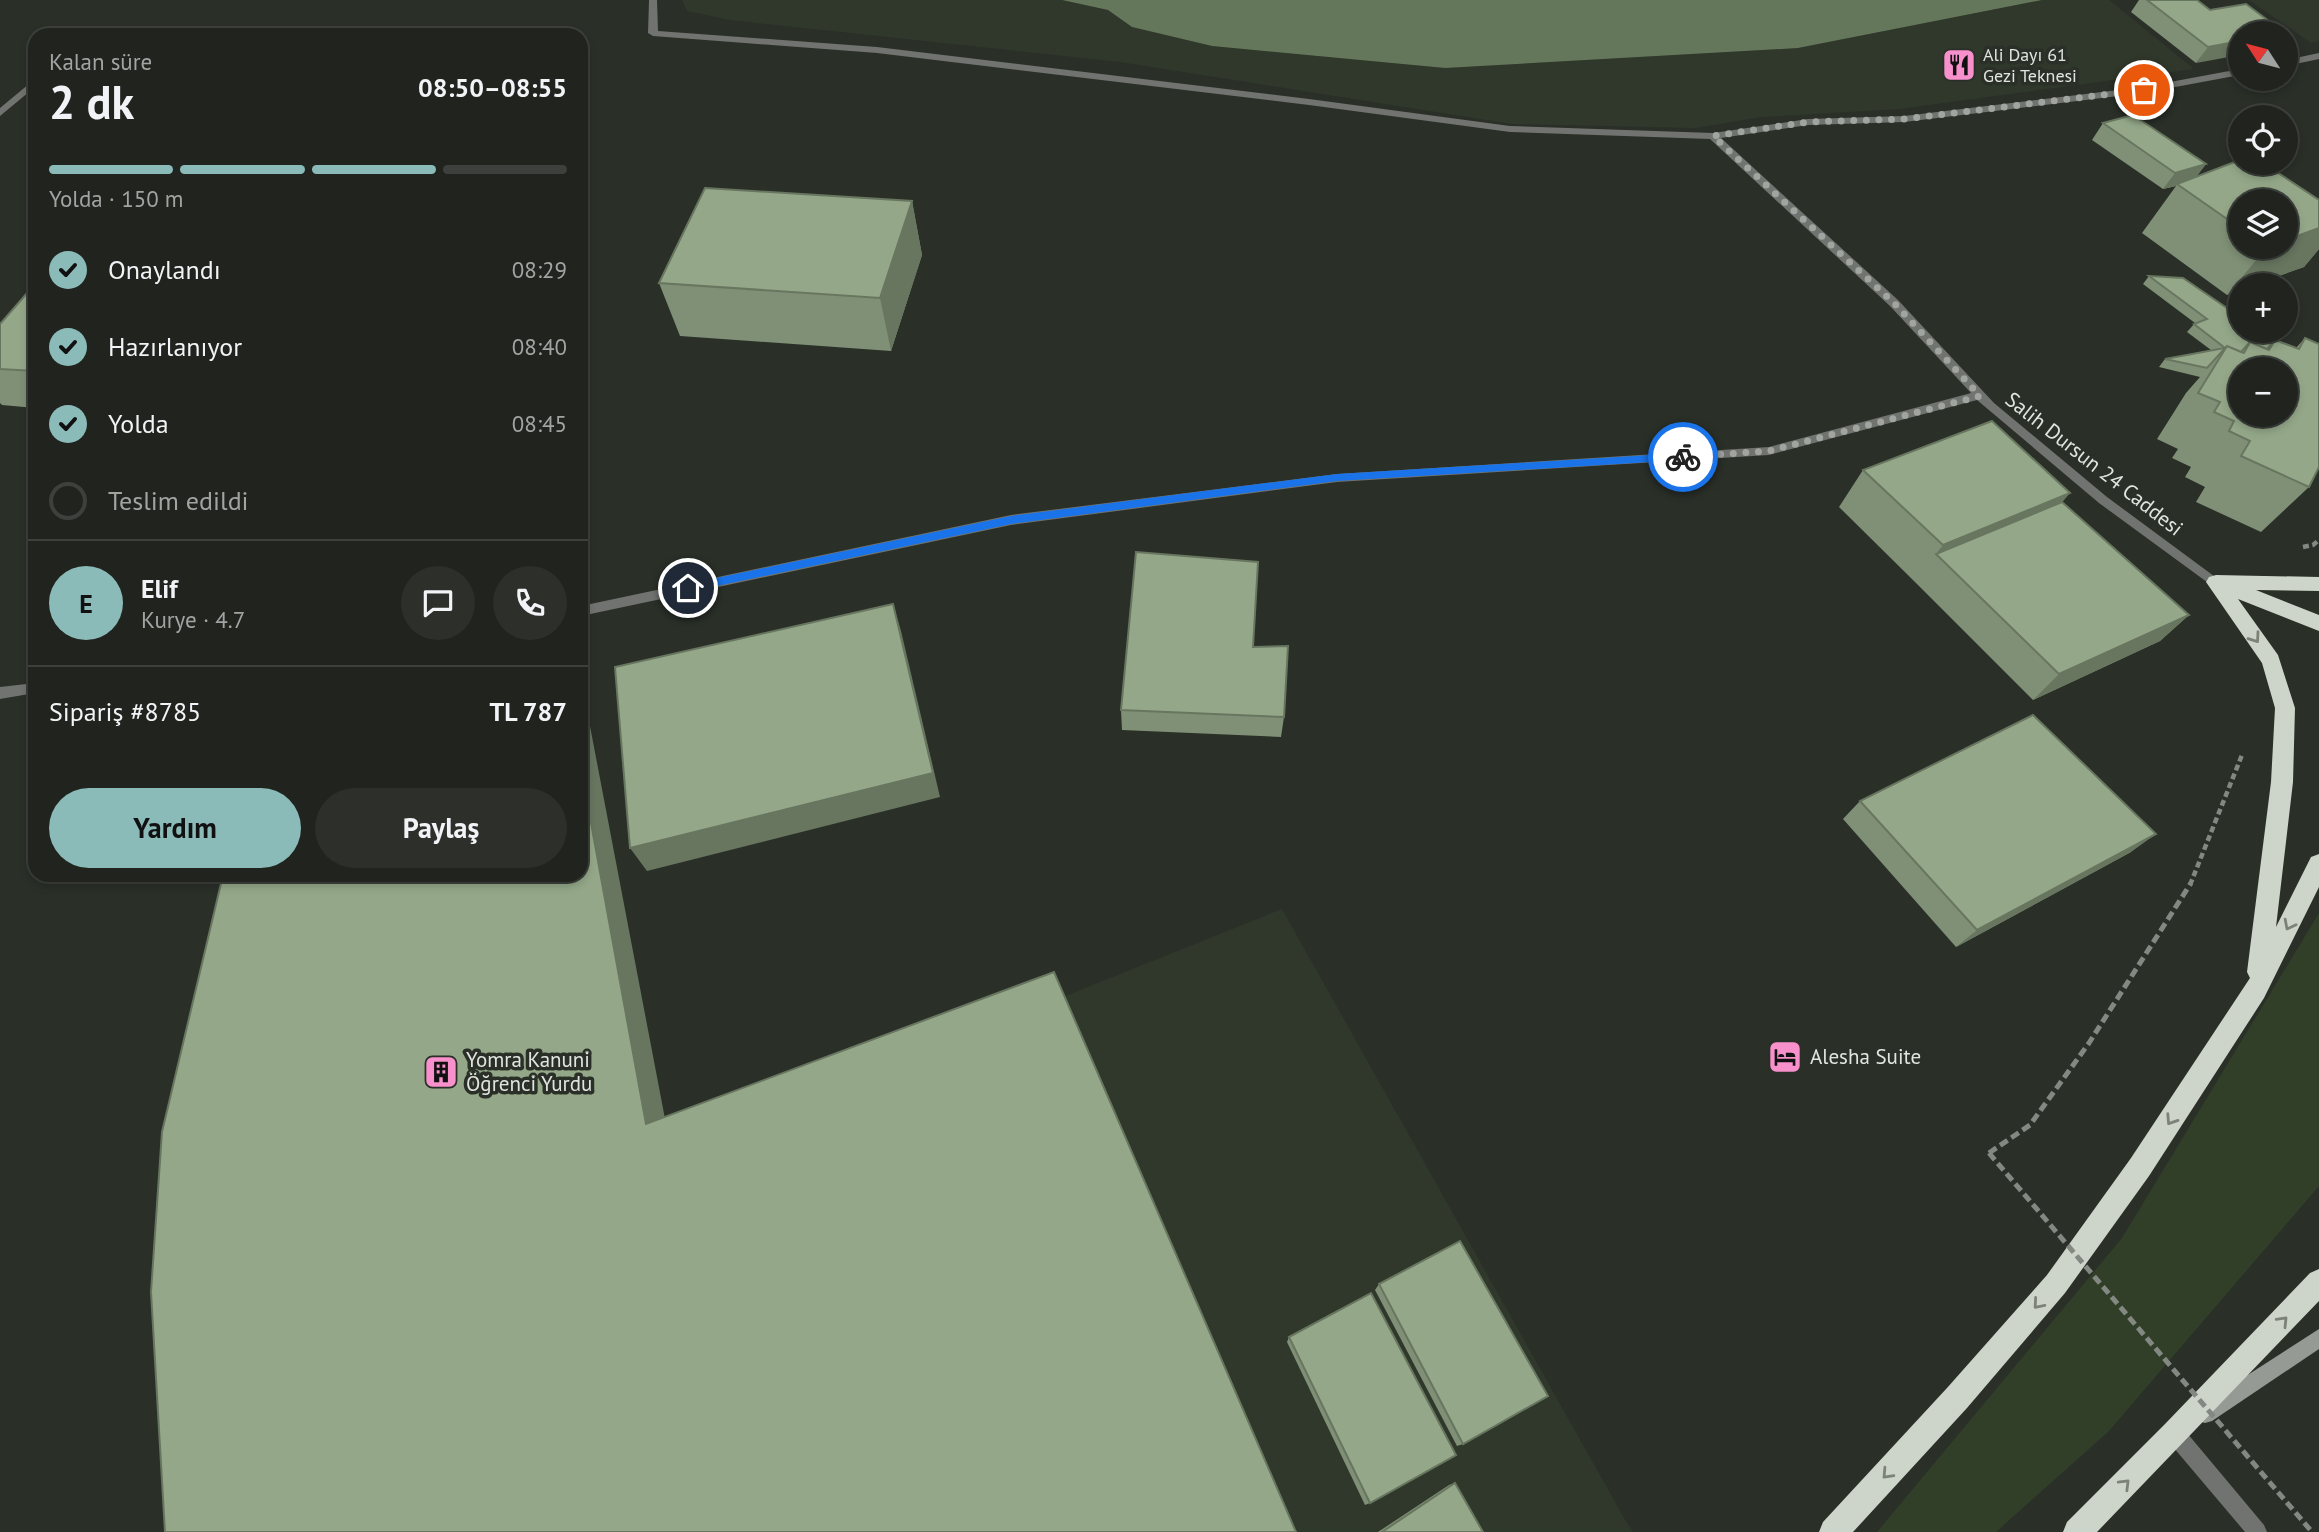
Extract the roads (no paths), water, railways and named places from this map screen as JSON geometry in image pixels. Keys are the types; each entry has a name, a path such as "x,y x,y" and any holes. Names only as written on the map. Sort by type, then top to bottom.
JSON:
{"highway":[{"path":"2216,582 2319,584"},
{"path":"2216,582 2319,623"},
{"path":"2216,582 2271,661 2285,708 2282,782 2256,990"},
{"path":"1833,1532 1957,1398 2056,1284 2140,1167 2256,990 2319,864"},
{"path":"2077,1532 2175,1434 2319,1282"}],"main road":[{"path":"2175,1434 2319,1338"}],"street":[{"path":"653,0 653,33 877,50 1510,129 1713,136 1808,122 1904,119 2144,90 2228,74"},
{"path":"2298,60 2319,56"},
{"path":"0,113 28,88"},
{"name":"Salih Dursun 24 Caddesi","path":"1713,136 1894,303 1980,396 2103,500 2216,582"},
{"path":"588,610 1011,520 1337,478 1769,451 1980,396"},
{"path":"0,693 28,689"},
{"path":"2175,1434 2257,1532"}],"place":[{"name":"Ali Dayı 61 Gezi Teknesi","path":"1959,65"},
{"name":"Alesha Suite","path":"1785,1057"},
{"name":"Yomra Kanuni Öğrenci Yurdu","path":"441,1072"}]}
